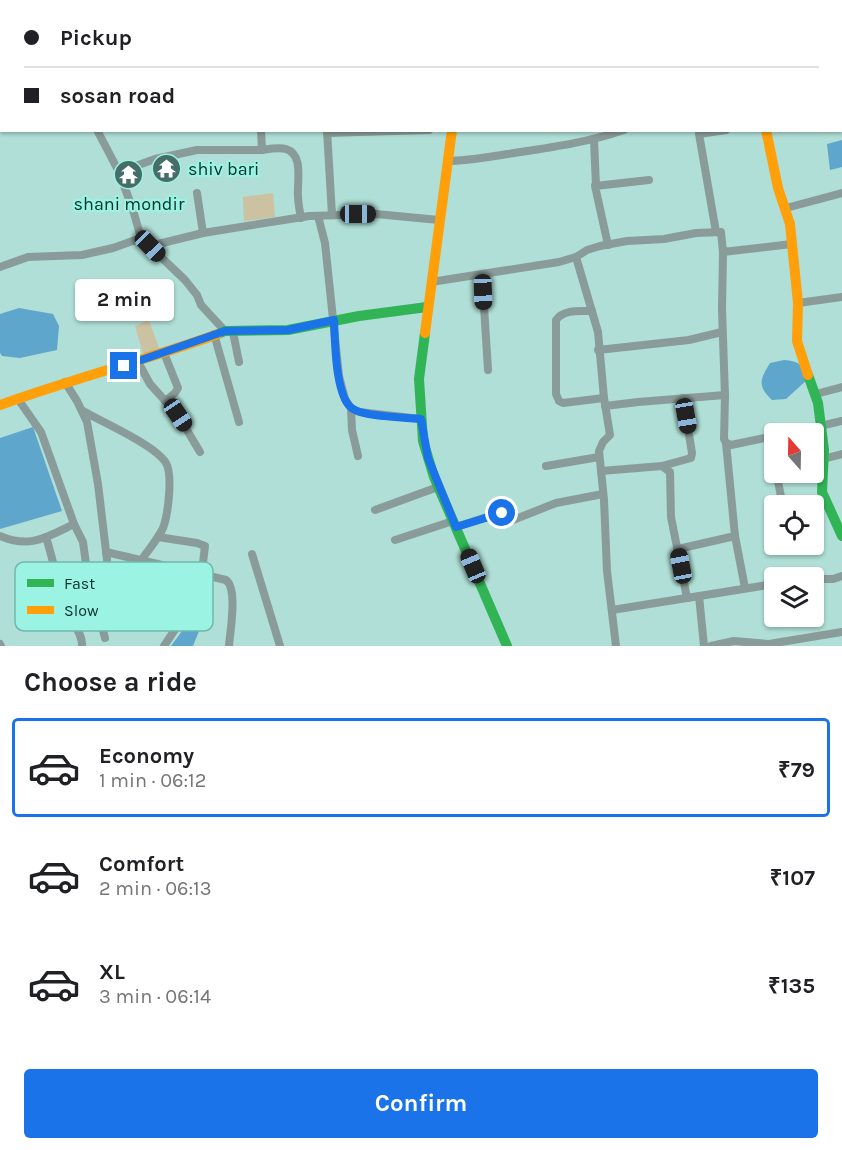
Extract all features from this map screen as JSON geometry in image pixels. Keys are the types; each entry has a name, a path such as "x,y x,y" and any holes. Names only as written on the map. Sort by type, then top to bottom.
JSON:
{"street":[{"path":"99,132 119,172 133,210 137,231 197,295 201,305 224,332 239,362"},
{"path":"261,132 262,150"},
{"path":"327,132 332,215"},
{"path":"452,132 419,379 421,419 428,458 438,487 507,646"},
{"path":"447,161 465,161 594,140 618,132"},
{"path":"712,132 699,134 716,232"},
{"path":"766,132 778,188 786,208 792,244 798,303 797,341 816,394 820,423"},
{"path":"594,140 596,186 608,245"},
{"path":"119,172 189,151 284,148 290,150 294,156 299,172 298,198 301,218"},
{"path":"596,186 649,180"},
{"path":"197,193 203,233"},
{"path":"786,208 842,193"},
{"path":"0,267 28,257 82,255 145,242 318,216 376,214 439,220"},
{"path":"318,216 325,243 339,376 345,399 351,408 352,430 358,456"},
{"path":"431,282 543,265 576,257 594,247 627,241 721,232 724,439 735,536 745,588"},
{"path":"723,252 792,244"},
{"path":"576,257 598,332 604,402 610,435 600,447 599,457 616,646"},
{"path":"482,275 488,370"},
{"path":"798,303 842,297"},
{"path":"0,405 65,382 138,362 224,332 288,330 334,320 427,308"},
{"path":"592,311 567,312 558,316 556,320 556,394 559,401 563,403 604,402 725,395"},
{"path":"224,332 239,423"},
{"path":"598,350 683,341 722,332"},
{"path":"164,353 178,388 165,401"},
{"path":"138,362 150,384 182,422 200,452"},
{"path":"65,382 82,411 94,459 107,562"},
{"path":"816,394 842,387"},
{"path":"601,471 662,466 691,458 683,398"},
{"path":"18,399 41,432 74,524 83,542 86,562"},
{"path":"351,408 364,413 421,419"},
{"path":"82,411 129,436 148,448 166,464 169,479 166,519 158,537 142,559"},
{"path":"824,425 842,420"},
{"path":"726,443 764,438"},
{"path":"824,459 842,454"},
{"path":"546,466 599,457"},
{"path":"662,466 672,477 670,508 687,598"},
{"path":"822,483 822,492 841,533"},
{"path":"375,510 438,487"},
{"path":"395,540 499,513 513,520 556,503 603,494"},
{"path":"0,536 25,543 46,537 74,524"},
{"path":"678,549 735,536"},
{"path":"46,537 53,562"},
{"path":"158,537 205,546 203,562"},
{"path":"106,552 153,562"},
{"path":"252,554 280,646"},
{"path":"824,579 842,576"},
{"path":"213,577 226,580 232,587 228,646"},
{"path":"612,610 764,585"},
{"path":"699,596 704,646"},
{"path":"78,631 82,639 82,646"},
{"path":"103,631 105,638"},
{"path":"164,646 174,631"},
{"path":"711,646 734,641 769,644 842,632"}],"shaded area":[{"path":"273,193 275,217 244,221 243,197"},
{"path":"149,320 160,351 144,357 135,326"}],"water":[{"path":"842,140 842,167 830,170 827,144"},
{"path":"19,308 53,314 59,326 57,350 20,358 2,356 0,353 0,314"},
{"path":"784,360 800,365 808,379 786,399 772,400 764,391 762,378 770,363"},
{"path":"33,427 62,511 0,529 0,438"},
{"path":"182,631 199,631 193,646 171,646"}],"traffic: fast":[{"path":"218,334 225,331 288,330 359,316 427,307"},
{"path":"425,333 419,379 423,441 434,477 507,646"},
{"path":"808,375 818,403 824,450 822,492 842,536"}],"traffic: slow":[{"path":"425,333 452,132"},
{"path":"766,132 778,188 790,224 798,303 797,341 808,375"},
{"path":"0,405 218,334"}],"place":[{"name":"shiv bari","path":"167,169"},
{"name":"shani mondir","path":"129,175"}],"route":[{"path":"124,366 225,331 288,330 334,320 340,384 351,408 364,413 421,419 423,441 434,477 456,527 472,520 502,513"}]}
